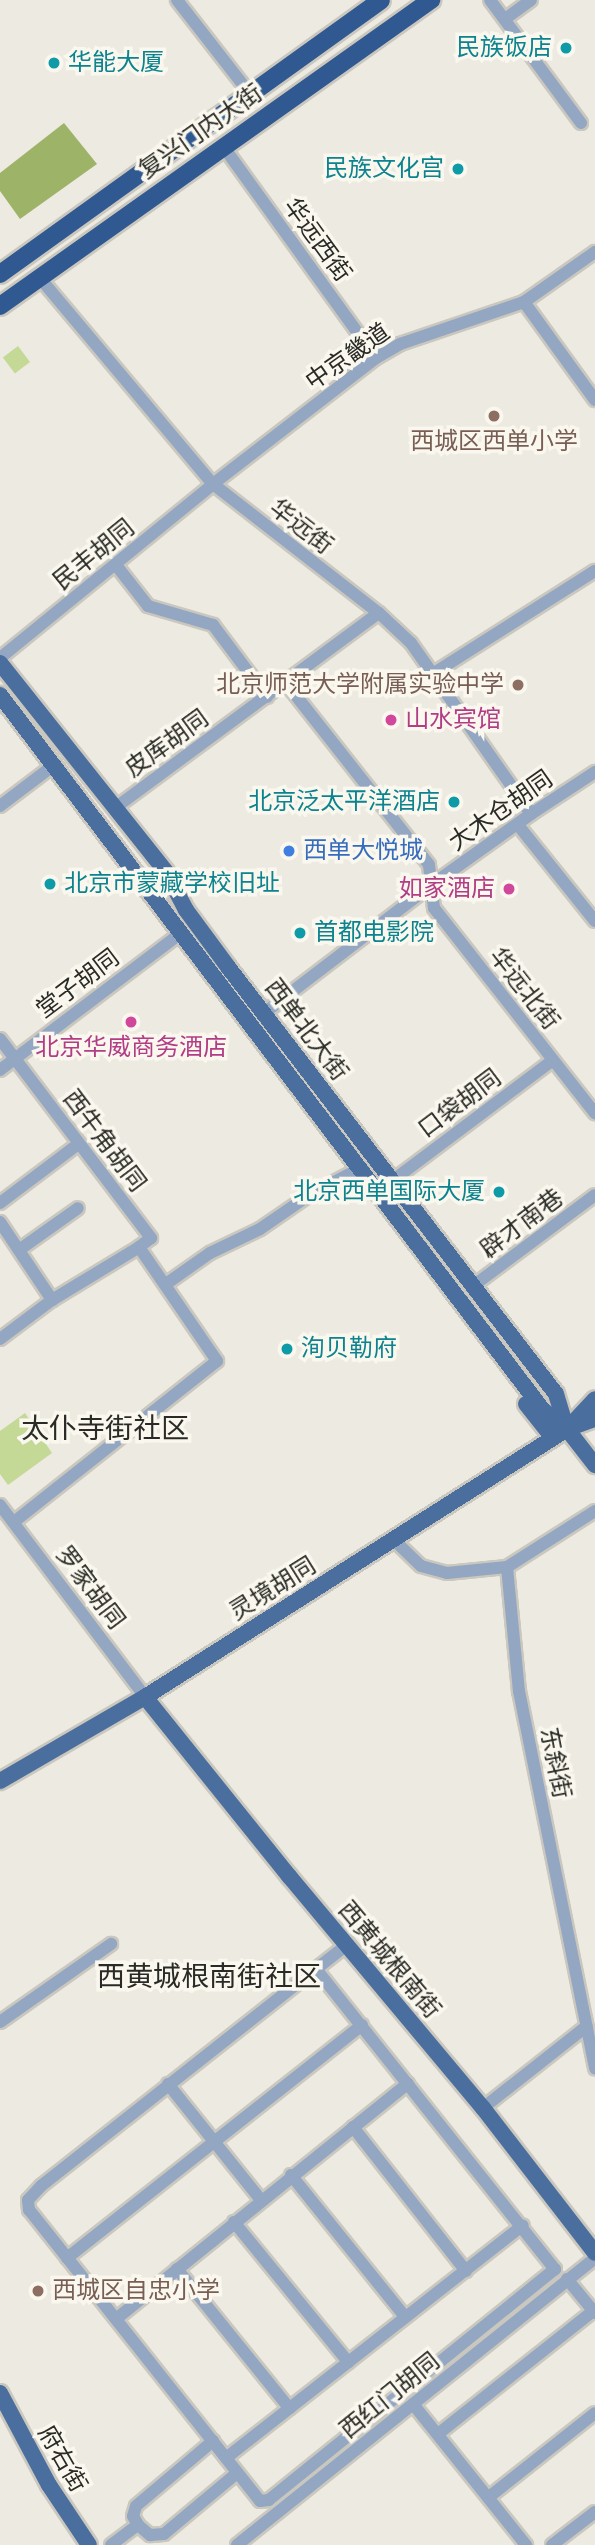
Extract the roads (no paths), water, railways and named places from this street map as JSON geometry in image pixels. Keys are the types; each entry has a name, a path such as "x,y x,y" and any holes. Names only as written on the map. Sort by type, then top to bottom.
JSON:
{"highway":[{"name":"复兴门内大街","path":"0,274 381,0"},
{"name":"复兴门内大街","path":"0,306 431,0"}],"main road":[{"name":"西单北大街","path":"0,663 166,872 186,910 556,1394 567,1429"},
{"name":"西单北大街","path":"0,695 543,1410 567,1429 595,1465"},
{"path":"468,1310 495,1362 553,1438"},
{"path":"567,1429 595,1399"},
{"path":"567,1429 595,1419"},
{"name":"灵境胡同","path":"0,1781 145,1697 567,1429"},
{"name":"西黄城根南街","path":"145,1697 483,2108 595,2255"},
{"name":"府右街","path":"0,2393 49,2485 89,2545"}],"street":[{"path":"177,0 251,94"},
{"path":"490,0 581,123"},
{"path":"505,19 531,0"},
{"name":"华远西街","path":"223,146 376,358"},
{"name":"中京畿道","path":"213,484 376,358 400,344 524,302 595,252"},
{"name":"华远街","path":"39,277 213,484 379,613 411,643 531,814"},
{"path":"524,302 595,400"},
{"name":"民丰胡同","path":"0,658 213,484"},
{"path":"116,565 148,606 213,625 267,697"},
{"path":"434,673 595,571"},
{"name":"皮库胡同","path":"115,808 379,613"},
{"name":"华远北街","path":"286,683 429,865 434,908 595,1113"},
{"path":"0,806 54,765"},
{"name":"大木仓胡同","path":"264,1013 430,886 595,772"},
{"path":"518,825 595,921"},
{"name":"堂子胡同","path":"0,1070 181,933"},
{"path":"0,1038 15,1058"},
{"name":"西牛角胡同","path":"15,1058 151,1238 139,1247"},
{"name":"口袋胡同","path":"392,1181 553,1060"},
{"path":"0,1203 77,1145"},
{"path":"166,1284 210,1253 260,1229 311,1194 359,1169"},
{"name":"辟才南巷","path":"473,1286 595,1195"},
{"path":"19,1250 78,1208"},
{"path":"0,1222 52,1300"},
{"path":"0,1339 52,1300 139,1247 217,1361 14,1522"},
{"name":"罗家胡同","path":"0,1505 145,1697"},
{"path":"394,1540 421,1566 447,1573 507,1567 595,1511"},
{"name":"东斜街","path":"507,1567 519,1691 595,2068"},
{"path":"0,2022 111,1944"},
{"path":"316,1969 523,2225 555,2269 269,2500 260,2501 29,2210 27,2200 168,2084 316,1969 347,1945"},
{"path":"67,2258 362,2025"},
{"path":"483,2108 587,2026"},
{"path":"116,2319 408,2083"},
{"path":"168,2084 261,2200"},
{"path":"353,2127 466,2271"},
{"path":"291,2175 405,2317"},
{"path":"234,2222 348,2362"},
{"path":"226,2458 523,2225"},
{"name":"西红门胡同","path":"237,2545 595,2255"},
{"path":"177,2269 289,2408"},
{"path":"438,2434 594,2312 567,2279"},
{"path":"413,2404 526,2545"},
{"path":"489,2497 595,2413"},
{"path":"213,2441 136,2506 133,2516 138,2525 150,2535 164,2534 237,2473"},
{"path":"552,2545 595,2512"},
{"path":"111,2545 138,2525"}],"place":[{"name":"民族饭店","path":"566,48"},
{"name":"华能大厦","path":"54,63"},
{"name":"民族文化宫","path":"458,169"},
{"name":"西城区西单小学","path":"494,416"},
{"name":"北京师范大学附属实验中学","path":"518,685"},
{"name":"山水宾馆","path":"391,720"},
{"name":"北京泛太平洋酒店","path":"454,802"},
{"name":"西单大悦城","path":"289,851"},
{"name":"北京市蒙藏学校旧址","path":"50,884"},
{"name":"如家酒店","path":"509,889"},
{"name":"首都电影院","path":"300,933"},
{"name":"北京华威商务酒店","path":"131,1022"},
{"name":"北京西单国际大厦","path":"499,1192"},
{"name":"洵贝勒府","path":"287,1349"},
{"name":"西城区自忠小学","path":"38,2291"}],"district":[{"name":"太仆寺街社区","path":"105,1429"},
{"name":"西黄城根南街社区","path":"209,1977"}]}
